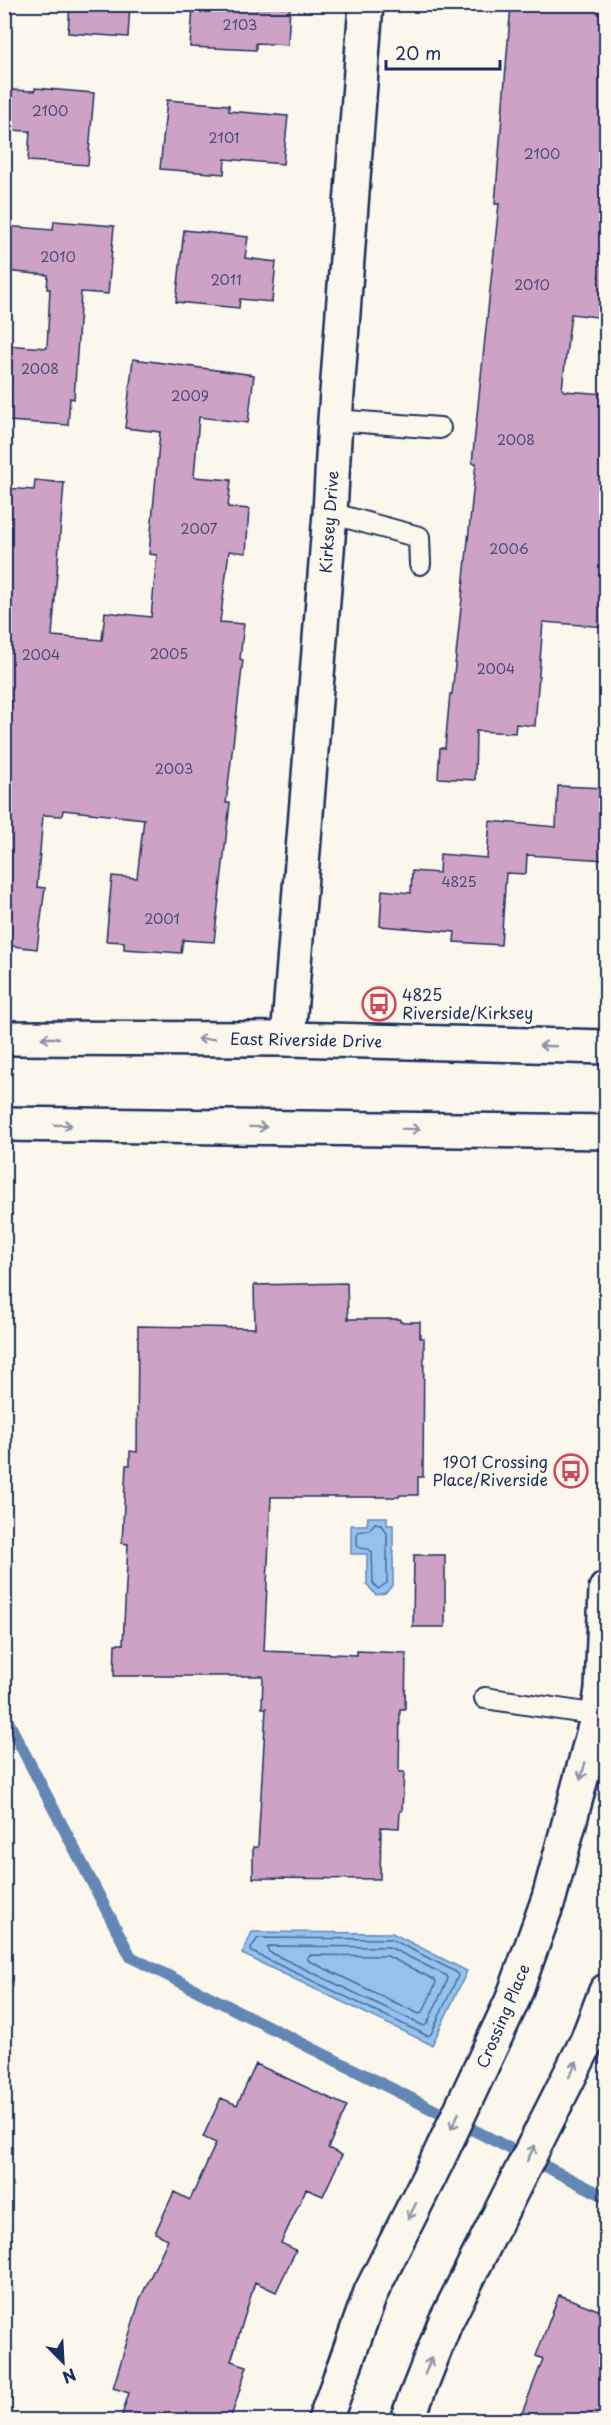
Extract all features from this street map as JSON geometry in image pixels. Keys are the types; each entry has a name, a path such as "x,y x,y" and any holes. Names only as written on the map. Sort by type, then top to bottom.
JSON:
{"street":[{"name":"Kirksey Drive","path":"288,1039 330,513 366,4"},
{"name":"East Riverside Drive","path":"4,1038 288,1039 606,1047"},
{"path":"4,1124 606,1132"},
{"name":"Crossing Place","path":"325,2421 371,2292 438,2159 512,2001 549,1898 602,1716 606,1589"},
{"path":"407,2421 445,2323 587,2041 606,1991"}],"lane":[{"path":"335,420 440,428"},
{"path":"330,513 419,537 420,564"},
{"path":"485,1698 602,1716"}],"water":[{"path":"368,1517 387,1517 387,1525 393,1525 393,1585 385,1593 376,1595 367,1585 367,1554 351,1554 351,1525 367,1525"},
{"path":"252,1932 392,1933 467,1971 432,2045 242,1954"}],"building":[{"path":"70,4 130,4 128,37 68,33"},
{"path":"198,4 290,4 288,45 256,43 256,50 190,47 193,8 197,8"},
{"path":"511,4 606,4 606,318 571,314 562,389 606,394 606,627 543,622 535,726 516,724 515,733 476,731 475,780 438,778 440,748 445,748 450,694 452,694 476,463 472,463 499,204 495,204"},
{"path":"35,88 94,93 88,165 28,161 30,131 7,130 10,90 35,91"},
{"path":"167,100 229,105 229,111 288,116 283,164 225,159 224,174 160,169"},
{"path":"54,221 114,226 108,294 81,292 74,399 70,398 68,425 8,421 10,391 4,391 4,345 47,348 50,289 47,289 48,275 4,271 4,226 53,230"},
{"path":"184,230 248,237 245,258 276,262 272,302 240,299 239,308 176,302"},
{"path":"133,359 254,375 248,423 199,417 194,477 231,480 228,507 249,509 246,553 229,551 220,622 244,624 240,659 243,660 226,803 230,803 214,942 183,940 181,953 124,949 124,942 106,941 112,876 137,878 144,819 63,810 62,816 43,815 37,887 45,888 37,949 4,945 4,488 34,490 35,480 64,483 52,636 102,640 105,612 151,617 157,555 149,554 160,432 125,428"},
{"path":"558,786 606,788 606,860 527,855 526,874 506,873 501,945 454,942 455,932 380,926 382,890 411,893 412,871 439,873 440,854 487,858 490,821 556,827"},
{"path":"347,1283 348,1319 400,1319 400,1322 420,1322 420,1338 424,1338 423,1477 418,1477 418,1495 271,1497 264,1651 357,1655 357,1651 406,1653 405,1709 400,1709 399,1772 404,1772 402,1811 400,1811 399,1828 381,1827 380,1879 253,1878 253,1847 258,1847 266,1708 262,1708 263,1676 114,1676 115,1644 123,1644 128,1544 122,1543 126,1465 130,1465 130,1451 137,1452 138,1326 255,1328 254,1285"},
{"path":"414,1555 445,1555 445,1627 413,1627"},
{"path":"256,2064 347,2106 328,2148 342,2155 323,2196 306,2189 281,2243 296,2250 276,2292 255,2282 231,2361 247,2366 230,2421 120,2421 129,2393 113,2388 140,2299 168,2239 155,2233 174,2192 190,2200 216,2143 203,2137 221,2098 237,2105"},
{"path":"559,2295 606,2313 606,2421 519,2421 543,2359 536,2356"}],"waterway":[{"path":"4,1714 131,1957 606,2197"}],"place":[{"name":"4825 Riverside/Kirksey","path":"379,1004"},
{"name":"1901 Crossing Place/Riverside","path":"571,1471"}]}
